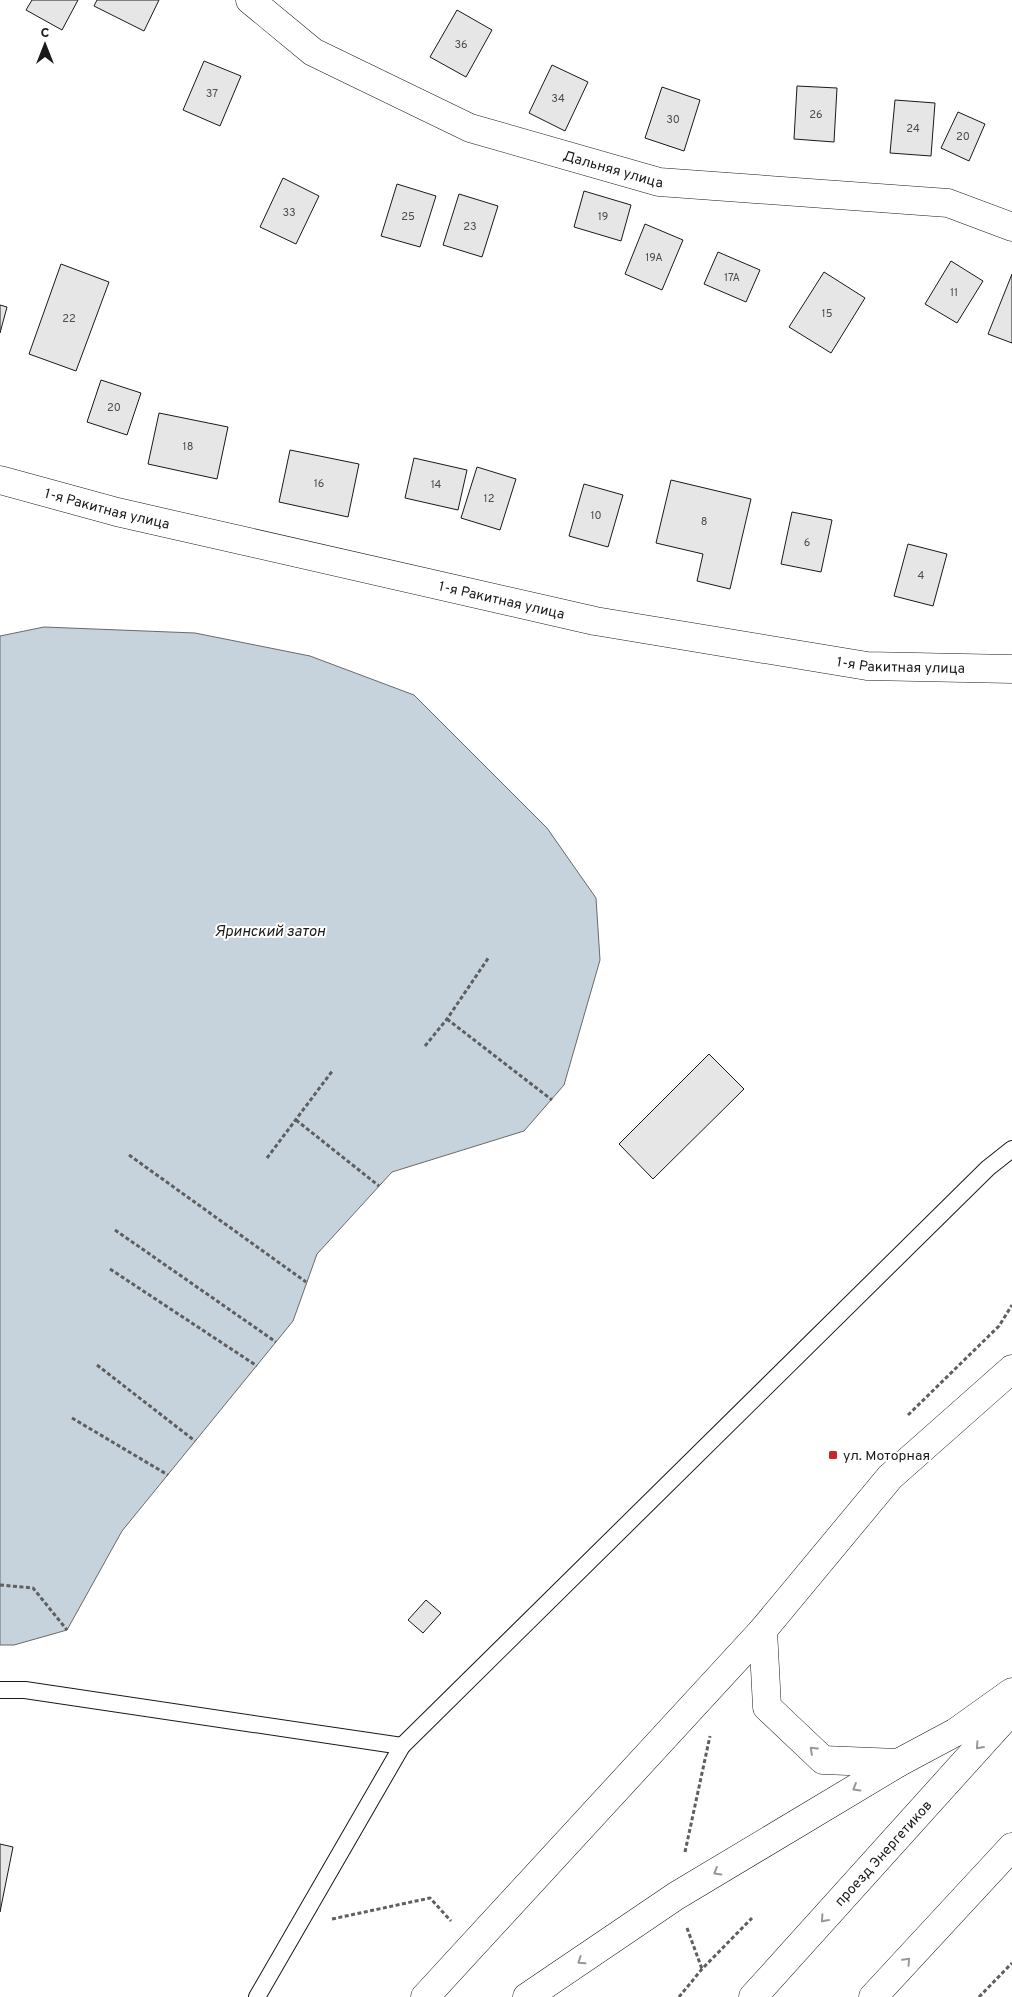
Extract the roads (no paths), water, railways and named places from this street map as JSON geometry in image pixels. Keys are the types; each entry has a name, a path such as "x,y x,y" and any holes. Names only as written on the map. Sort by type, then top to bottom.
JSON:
{"main road":[{"name":"Дальняя улица","path":"250,0 313,52 470,128 659,182 948,204 1012,227"},
{"name":"1-я Ракитная улица","path":"0,480 117,512 595,621 867,666 1012,669"},
{"path":"426,1997 763,1630 890,1477 1012,1369"},
{"path":"763,1630 768,1707 824,1760 898,1763"},
{"path":"527,1997 676,1896 898,1763 956,1732 1012,1692"},
{"name":"проезд Энергетиков","path":"753,1997 1012,1710"},
{"path":"873,1997 1012,1847"}],"lane":[{"path":"257,1997 402,1746 988,1168 1012,1149"},
{"path":"0,1690 25,1690 402,1746"}],"water":[{"name":"Яринский затон","path":"44,627 195,633 310,656 414,695 547,828 596,898 600,960 564,1085 524,1131 392,1172 317,1254 293,1321 122,1531 67,1630 14,1645 0,1645 0,636"}],"place":[{"name":"ул. Моторная","path":"833,1455"}]}
